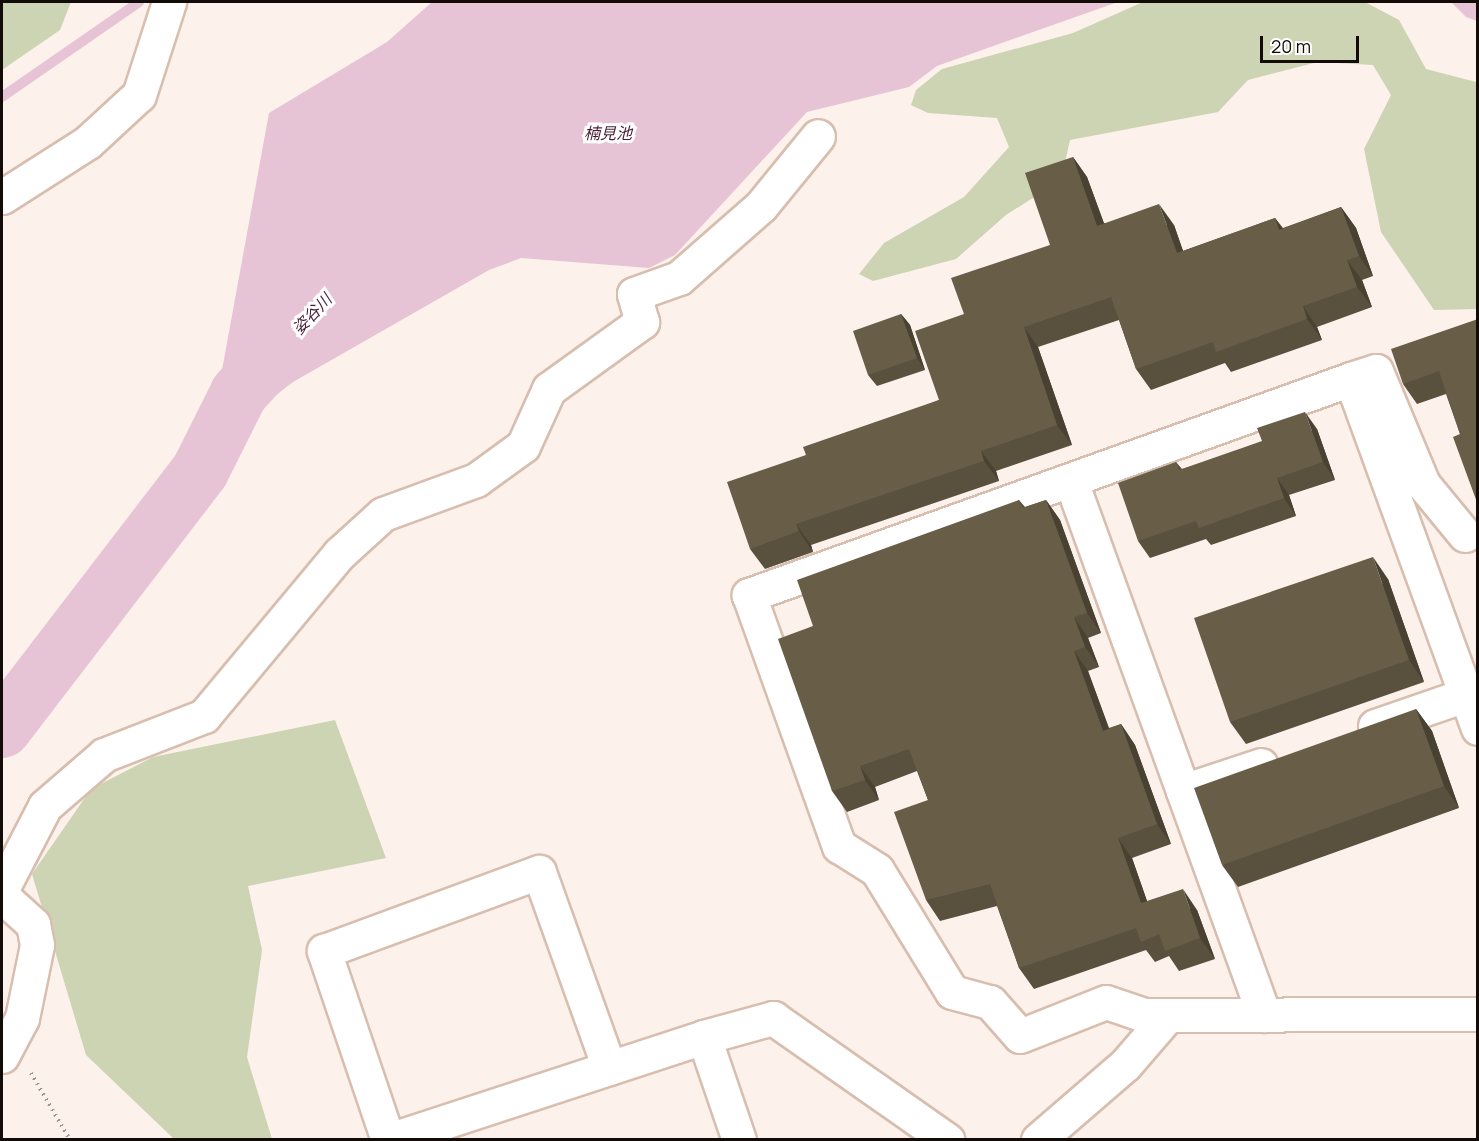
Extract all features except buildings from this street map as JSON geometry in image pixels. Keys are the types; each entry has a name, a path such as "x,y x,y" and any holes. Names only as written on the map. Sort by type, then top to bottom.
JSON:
{"street":[{"path":"2,196 88,142 139,95 169,2"},
{"path":"2,889 45,806 104,755 204,716 339,554 383,514 476,480 523,446 549,389 642,322 634,294 679,278 761,206 818,136"},
{"path":"1465,535 1423,484 1376,371 749,595 838,846 877,870 952,992 990,1002 1020,1036 1106,1002 1156,1016 1478,1014"},
{"path":"1351,379 1478,728"},
{"path":"1071,481 1263,1015"},
{"path":"1341,737 1465,695"},
{"path":"1183,791 1296,753"},
{"path":"609,1068 539,872 324,951 389,1140 704,1037 773,1018 947,1140"},
{"path":"2,896 33,924 37,945 22,1018 2,1056"},
{"path":"1038,1140 1125,1065 1156,1016"},
{"path":"704,1037 739,1140"}],"path":[{"path":"22,1018 30,1071 70,1140"}],"green space":[{"path":"2,2 71,2 60,30 2,70"},
{"path":"1143,2 1365,2 1399,20 1426,69 1476,82 1478,309 1434,310 1381,232 1364,149 1391,95 1373,65 1318,62 1248,80 1218,112 1070,140 1061,180 1006,215 956,259 873,281 859,274 884,243 964,197 1009,147 997,118 928,113 911,105 916,90 942,69 1073,33"},
{"path":"335,720 386,858 248,886 262,950 247,1057 272,1139 174,1139 86,1055 32,874 91,789 153,757"}],"water":[{"name":"楠見池","path":"432,2 1118,2 937,66 909,87 807,112 675,255 649,268 521,258 489,270 293,382 253,413 218,392 269,113 387,42"},
{"path":"1451,2 1477,2 1477,21 1466,17"}],"waterway":[{"path":"2,97 139,2"},
{"name":"姿谷川","path":"2,729 200,471 239,393 287,341"}]}
